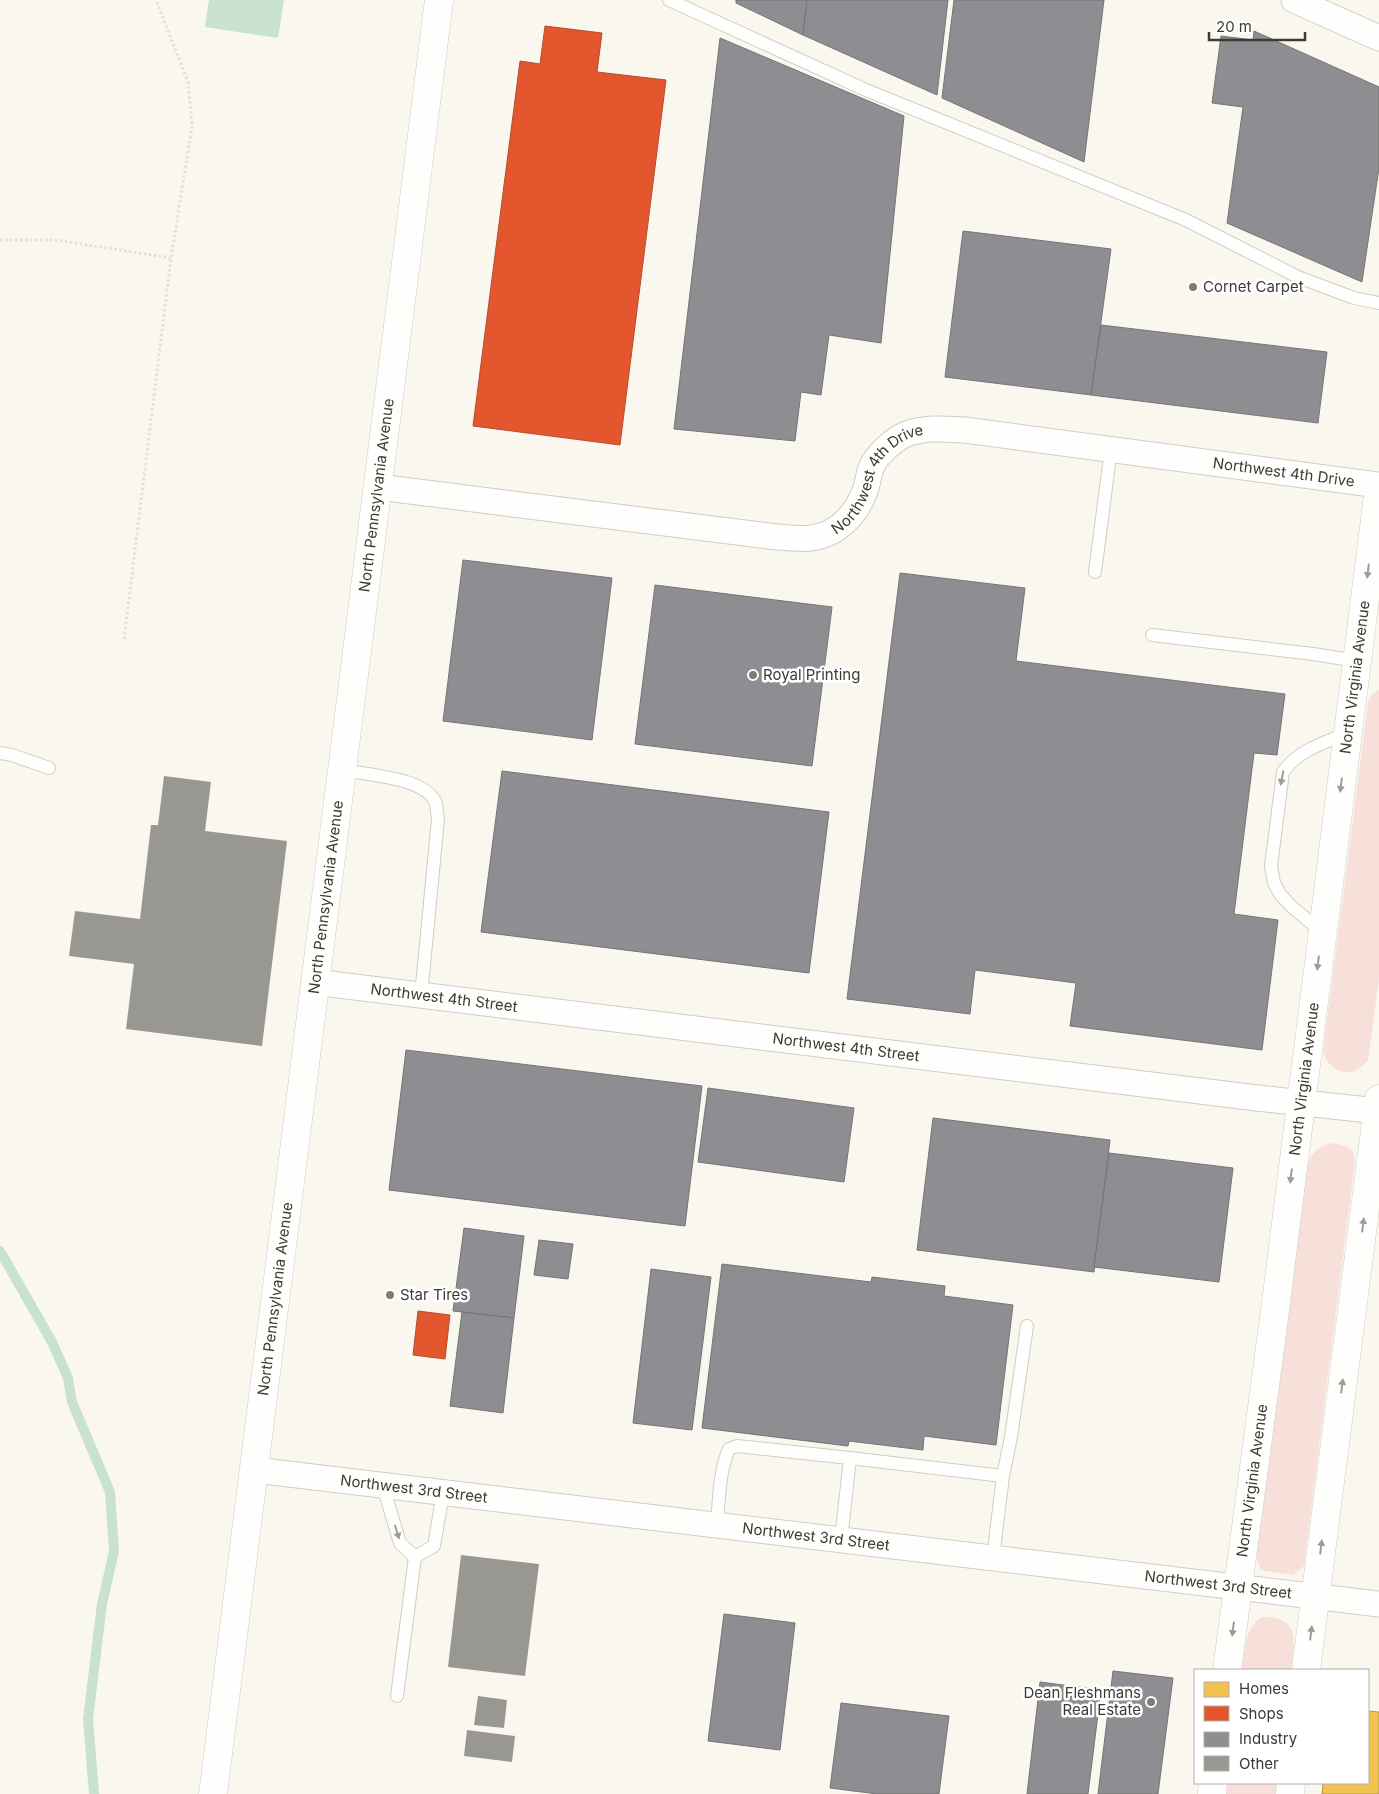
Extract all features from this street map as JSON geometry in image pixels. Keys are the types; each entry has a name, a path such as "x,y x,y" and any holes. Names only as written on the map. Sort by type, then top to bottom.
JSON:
{"main road":[{"name":"North Pennsylvania Avenue","path":"213,1794 439,0"},
{"name":"North Virginia Avenue","path":"1227,1669 1348,733 1368,662 1379,487"},
{"path":"1306,1669 1378,1107"}],"street":[{"path":"1294,0 1379,38"},
{"name":"Northwest 4th Drive","path":"378,487 777,537 810,539 827,534 843,524 856,509 865,490 871,466 886,447 897,438 910,432 928,429 966,430 1379,487"},
{"name":"Northwest 4th Street","path":"314,982 1300,1102 1378,1107"},
{"name":"Northwest 3rd Street","path":"254,1470 1379,1604"}],"lane":[{"path":"669,0 866,90 1186,220 1298,277 1354,298 1379,303"},
{"path":"1095,572 1111,449"},
{"path":"1152,634 1368,662"},
{"path":"1322,932 1291,906 1280,894 1274,883 1271,866 1282,772 1290,760 1348,733"},
{"path":"0,752 49,768"},
{"path":"342,770 406,782 424,788 436,802 438,819 421,996"},
{"path":"993,1558 1003,1476 1011,1437 1027,1326"},
{"path":"716,1525 726,1456 729,1449 737,1446 1003,1476"},
{"path":"841,1540 850,1458"},
{"path":"383,1486 400,1543 415,1558"},
{"path":"415,1558 434,1546 443,1493"},
{"path":"397,1696 415,1558"}],"path":[{"path":"124,639 171,258 192,126 188,82 156,0"},
{"path":"0,240 55,240 171,258"}],"shaded area":[{"path":"209,0 284,0 278,38 205,27"},
{"path":"1379,690 1379,979 1368,1060 1357,1070 1344,1072 1331,1066 1323,1053 1368,702 1372,694"},
{"path":"1334,1143 1346,1146 1353,1151 1355,1161 1304,1566 1293,1575 1261,1570 1256,1557 1308,1161 1318,1149"},
{"path":"1262,1617 1275,1618 1284,1621 1289,1626 1293,1633 1294,1641 1291,1669 1242,1669 1246,1640 1256,1622"},
{"path":"1228,1784 1277,1784 1275,1794 1226,1794"}],"building: Homes":[{"path":"1369,1711 1379,1712 1379,1794 1322,1794 1323,1784 1369,1784"}],"building: Shops":[{"path":"545,26 602,33 597,72 666,80 620,445 473,426 520,61 540,64"},
{"path":"418,1311 450,1315 445,1359 413,1355"}],"building: Industry":[{"path":"736,0 807,0 803,35 736,3"},
{"path":"807,0 948,0 937,95 803,35"},
{"path":"954,0 1104,0 1084,162 942,98"},
{"path":"1254,31 1379,87 1379,168 1362,282 1227,223 1243,107 1212,103 1221,36 1253,40"},
{"path":"720,38 904,116 881,343 829,335 821,395 801,392 795,441 674,429"},
{"path":"963,231 1111,249 1091,395 945,377"},
{"path":"1101,325 1327,352 1318,423 1091,395"},
{"path":"463,560 612,578 592,740 443,721"},
{"path":"900,573 1025,588 1016,661 1285,694 1277,755 1254,753 1234,914 1278,920 1262,1050 1070,1026 1076,983 975,970 970,1014 847,999"},
{"path":"655,585 832,607 812,766 635,744"},
{"path":"502,771 829,812 809,973 481,932"},
{"path":"406,1050 702,1086 685,1226 389,1190"},
{"path":"708,1088 854,1108 844,1182 698,1162"},
{"path":"933,1118 1110,1140 1094,1272 917,1250"},
{"path":"1109,1153 1233,1168 1219,1282 1094,1267"},
{"path":"464,1228 524,1236 514,1318 453,1311"},
{"path":"539,1240 573,1244 568,1279 534,1275"},
{"path":"722,1264 871,1282 872,1277 945,1286 944,1296 1013,1305 996,1445 924,1436 923,1450 849,1441 848,1446 702,1428"},
{"path":"651,1269 711,1277 692,1430 633,1423"},
{"path":"462,1312 514,1318 503,1413 450,1406"},
{"path":"724,1614 795,1623 780,1750 708,1741"},
{"path":"1113,1671 1173,1678 1158,1794 1098,1794"},
{"path":"1040,1682 1101,1690 1088,1794 1027,1794"},
{"path":"841,1703 949,1716 939,1794 877,1794 830,1788"}],"building: Other":[{"path":"164,776 211,782 205,831 287,841 262,1046 126,1029 134,964 69,956 75,911 140,919 151,825 158,825"},
{"path":"461,1555 539,1564 525,1676 448,1667"},
{"path":"478,1696 507,1700 504,1728 474,1725"},
{"path":"467,1730 515,1736 512,1762 464,1756"}],"waterway":[{"path":"0,1251 52,1342 68,1378 72,1402 110,1492 114,1551 102,1604 88,1719 94,1794"}],"place":[{"name":"Cornet Carpet","path":"1193,287"},
{"name":"Royal Printing","path":"753,675"},
{"name":"Star Tires","path":"390,1295"},
{"name":"Dean Fleshmans Real Estate","path":"1151,1702"}]}
